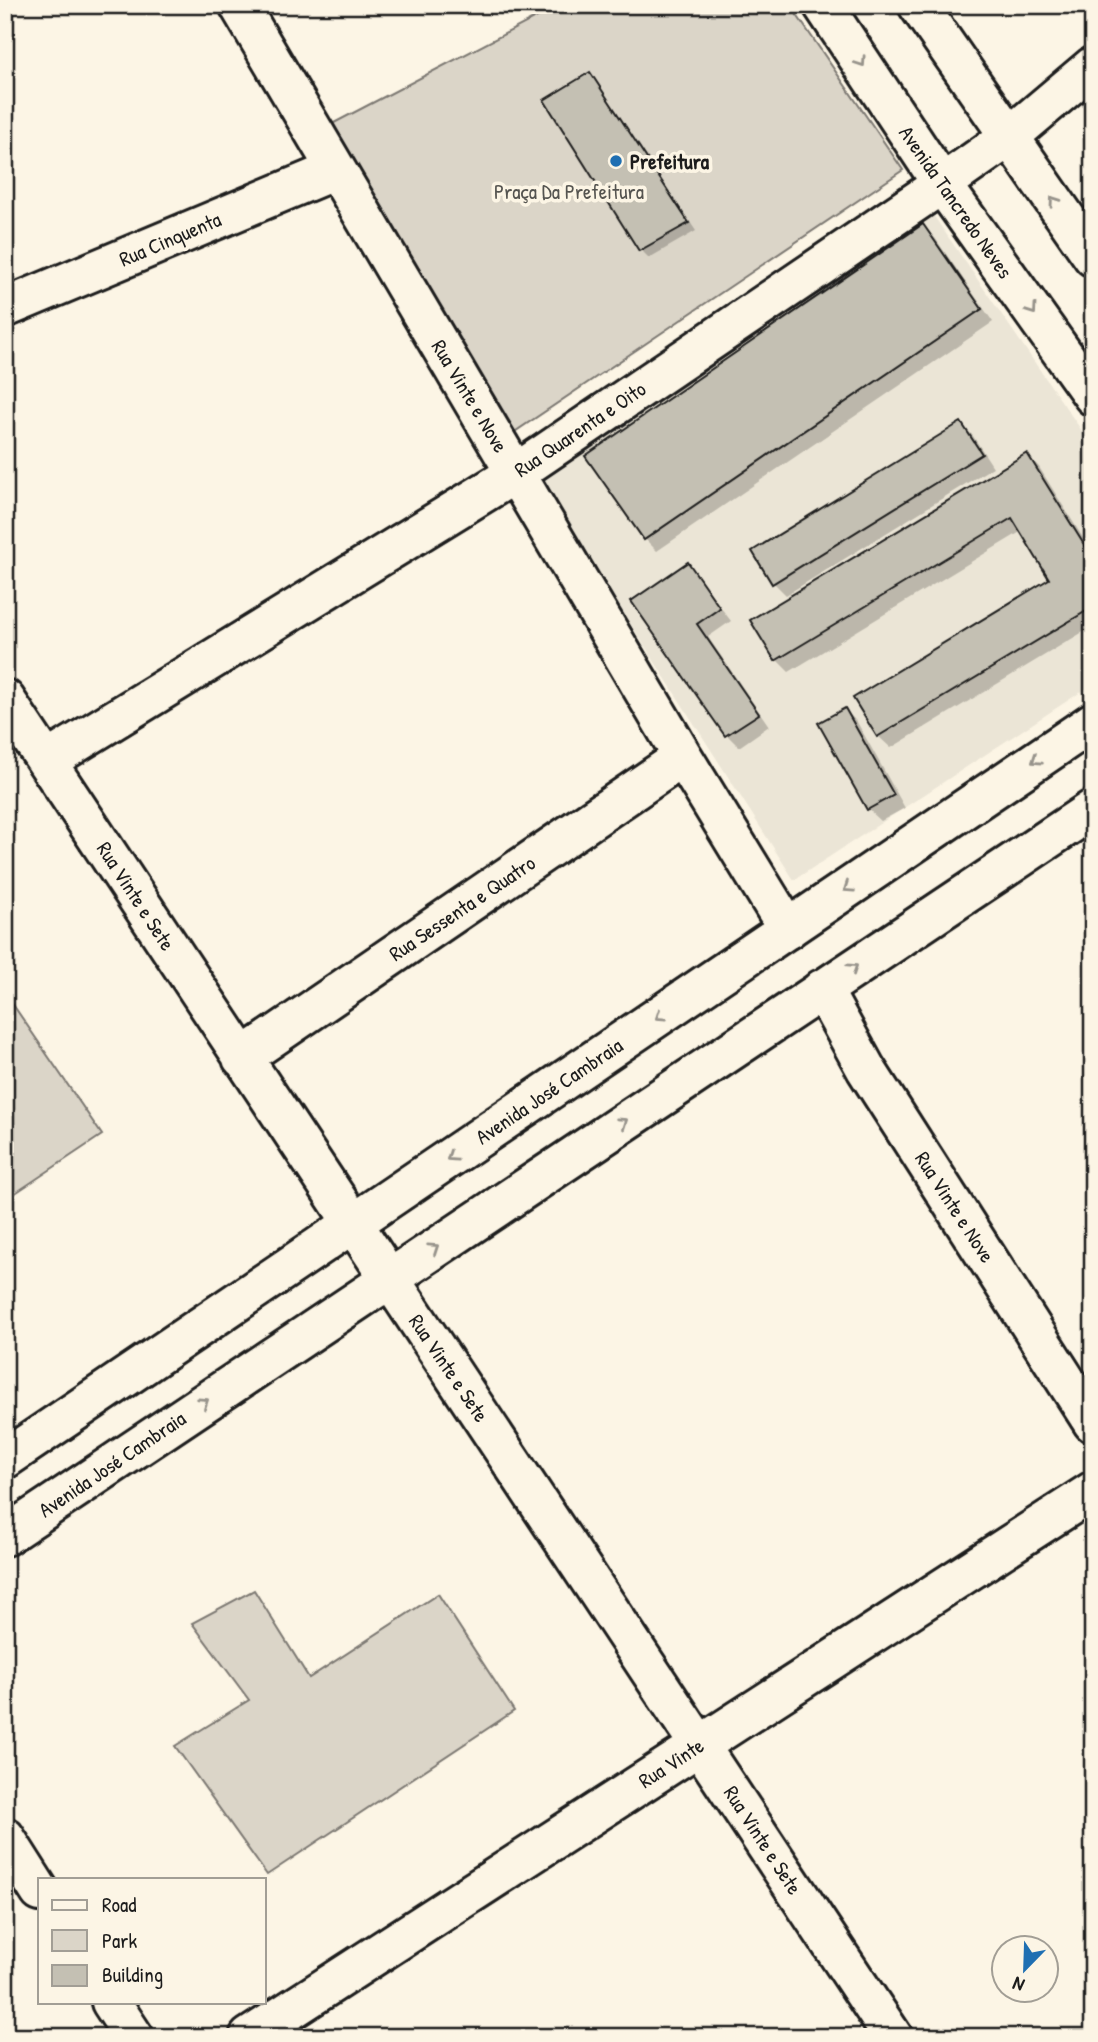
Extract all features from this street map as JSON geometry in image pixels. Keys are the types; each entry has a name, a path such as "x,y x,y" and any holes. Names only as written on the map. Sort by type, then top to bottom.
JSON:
{"street":[{"name":"Rua Vinte e Nove","path":"239,5 683,757 788,929"},
{"name":"Avenida Tancredo Neves","path":"823,5 943,184 1092,392"},
{"path":"918,5 1093,257"},
{"name":"Rua Quarenta e Oito","path":"47,761 516,473 943,184 1009,137 1093,66"},
{"name":"Rua Cinquenta","path":"5,308 335,170"},
{"name":"Rua Vinte e Sete","path":"5,699 893,2037"},
{"name":"Avenida José Cambraia","path":"5,1459 1093,722"},
{"name":"Rua Sessenta e Quatro","path":"242,1058 683,757"},
{"name":"Avenida José Cambraia","path":"5,1536 1093,809"},
{"name":"Rua Vinte e Nove","path":"822,989 866,1069 1093,1423"},
{"name":"Rua Vinte","path":"249,2037 1093,1491"},
{"path":"5,1837 38,1889"},
{"path":"112,2004 134,2037"}],"shaded area":[{"path":"931,212 1093,447 1093,684 794,880 538,479"}],"green space":[{"name":"Praça Da Prefeitura","path":"560,5 790,5 903,170 513,433 332,124"},
{"path":"5,993 102,1135 5,1200"},
{"path":"254,1590 309,1678 438,1594 514,1711 267,1875 175,1746 249,1700 192,1623"}],"building":[{"name":"Prefeitura","path":"590,72 689,223 639,251 544,100"},
{"path":"923,224 982,309 644,540 585,456"},
{"path":"961,422 982,454 772,584 752,551"},
{"path":"1027,453 1093,559 1093,607 877,737 853,698 1049,579 1012,518 775,661 750,620"},
{"path":"688,562 720,608 697,624 759,714 725,736 631,601"},
{"path":"845,708 894,795 867,810 818,723"}],"place":[{"name":"Prefeitura","path":"616,161"}]}
